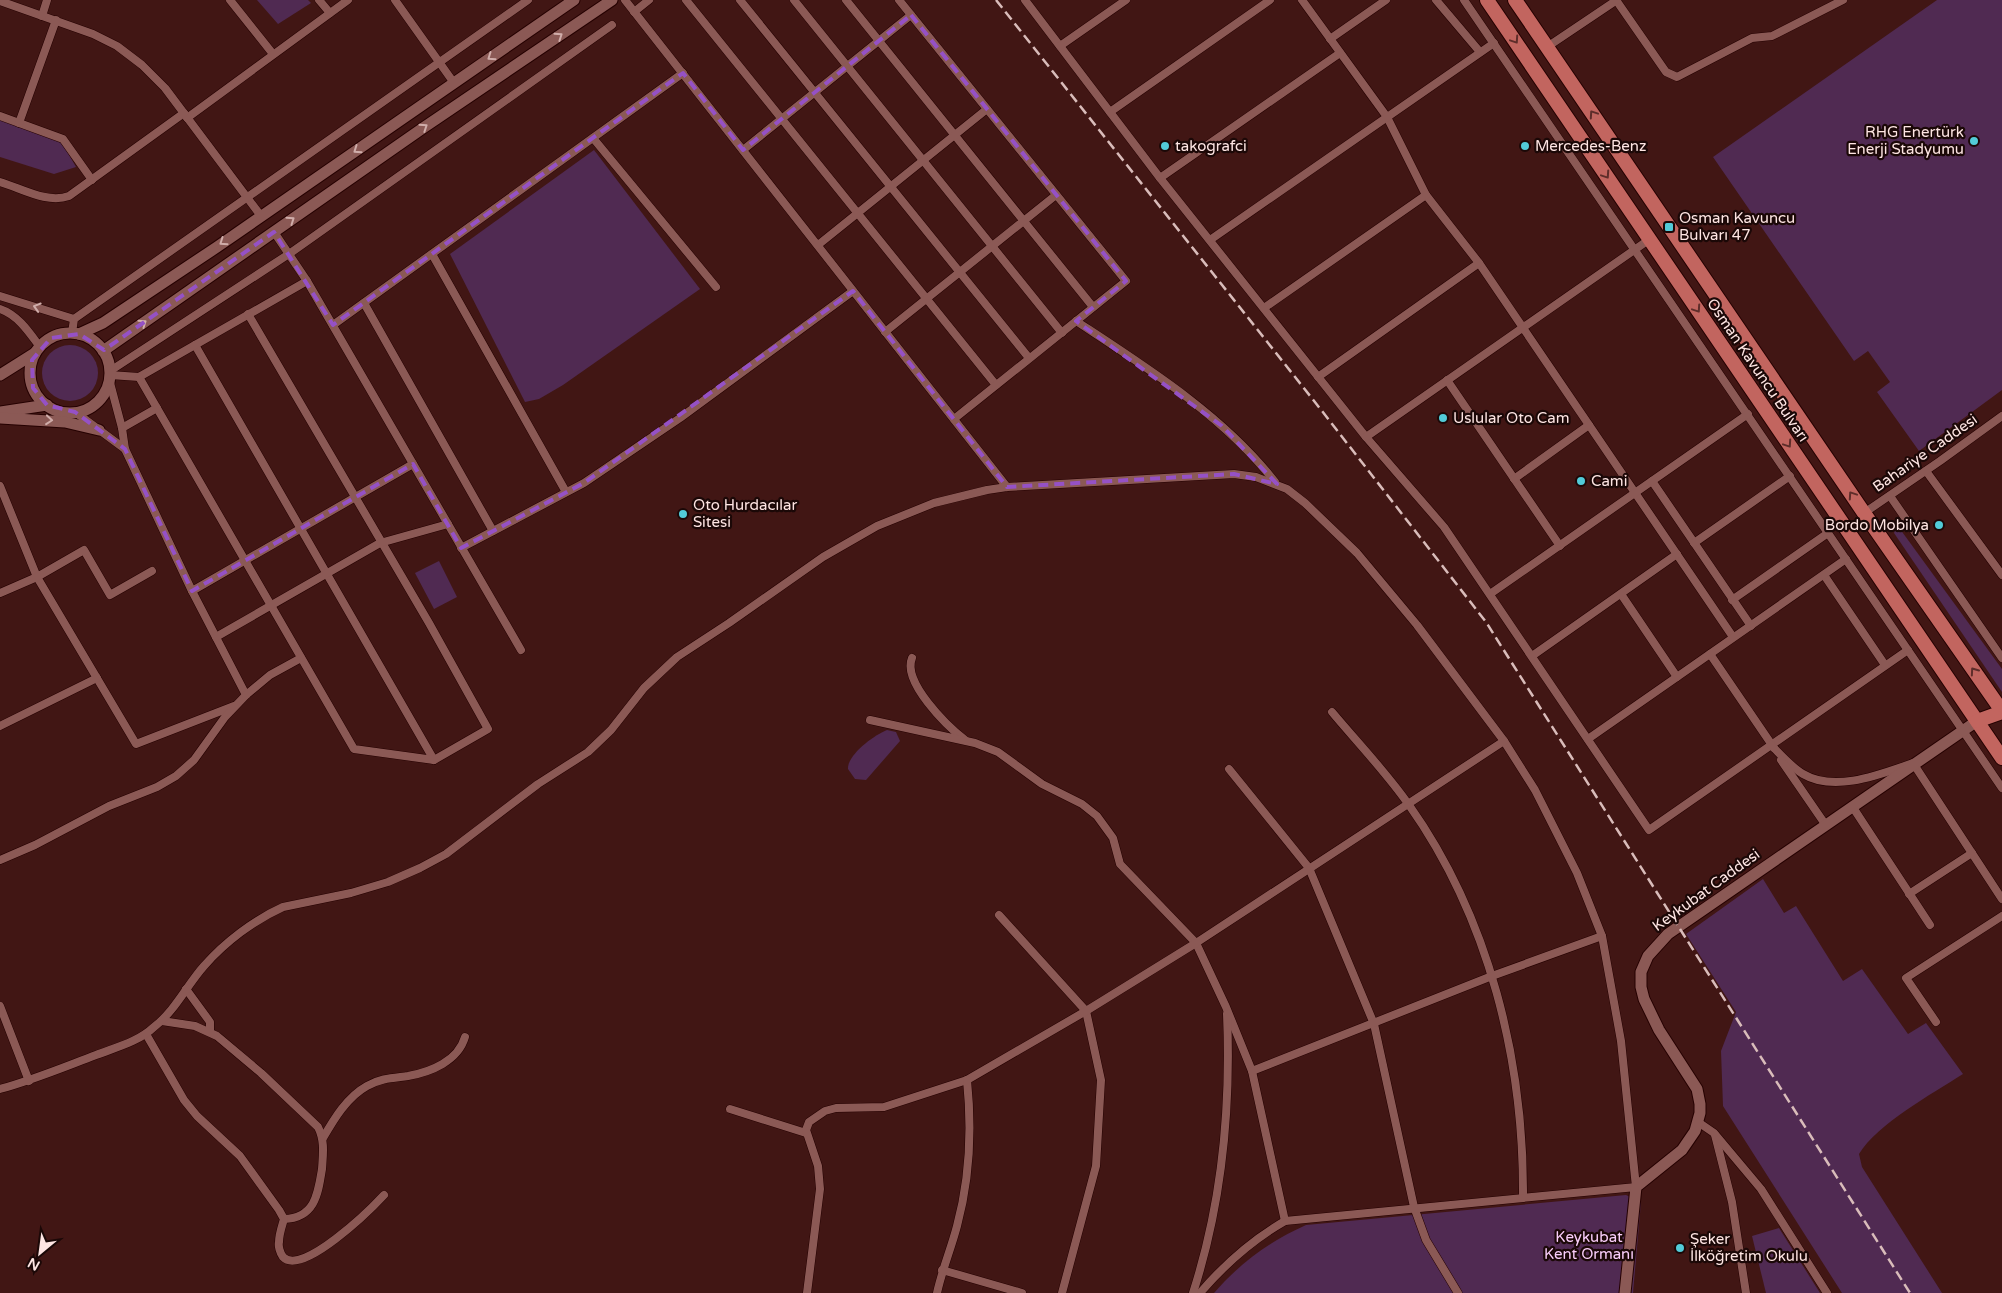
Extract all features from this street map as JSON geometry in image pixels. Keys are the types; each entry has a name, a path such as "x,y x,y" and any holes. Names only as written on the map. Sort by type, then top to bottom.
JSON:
{"highway":[{"name":"Osman Kavuncu Bulvarı","path":"1487,0 2002,758"},
{"name":"Osman Kavuncu Bulvarı","path":"1515,0 1864,513 2002,712"},
{"path":"1977,721 2002,712"}],"street":[{"path":"42,16 47,0"},
{"path":"230,0 273,54"},
{"path":"319,0 330,13"},
{"path":"0,182 48,198 60,199 73,194 348,0"},
{"path":"395,0 454,83"},
{"path":"0,376 51,338 76,334 103,323 574,0"},
{"path":"103,351 423,128 612,0"},
{"path":"625,0 1007,487"},
{"path":"634,12 649,0"},
{"path":"686,0 996,385"},
{"path":"740,0 1029,358"},
{"path":"794,0 1062,332"},
{"path":"846,0 1094,307"},
{"path":"899,0 1126,281 954,419"},
{"path":"1025,0 1160,178 1366,437 1444,527 1649,830 1908,650"},
{"path":"1060,46 1126,0"},
{"path":"1110,112 1270,0"},
{"path":"1302,0 1387,117 1426,195 1479,263 1733,637"},
{"path":"1330,39 1386,0"},
{"path":"1436,0 1480,52"},
{"path":"1464,0 1636,249 2002,788"},
{"path":"1548,47 1617,0 1666,72 1677,77 1752,38 1772,36 1843,0"},
{"path":"0,1 93,34 129,54 154,76 261,216"},
{"path":"74,318 440,63 525,1"},
{"path":"743,150 911,15"},
{"path":"19,123 56,20"},
{"path":"37,350 31,367 31,381 37,395 47,405 61,412 75,412 89,408 101,398 110,375 289,254 612,25"},
{"path":"1210,240 1494,43"},
{"path":"1160,178 1340,53"},
{"path":"333,325 683,73"},
{"path":"818,245 987,109"},
{"path":"0,116 63,139 92,180"},
{"path":"593,138 716,287"},
{"path":"886,332 1056,195"},
{"path":"1264,308 1426,195"},
{"path":"274,232 307,280 520,650"},
{"path":"1366,437 1650,239"},
{"path":"432,254 566,492"},
{"path":"1318,376 1479,263"},
{"path":"110,375 139,377 307,280"},
{"path":"461,548 584,483 680,418 853,291"},
{"path":"0,296 74,318"},
{"path":"364,303 493,531"},
{"path":"0,309 8,311 18,320 37,350"},
{"path":"139,377 354,749 434,760 488,729 429,623 380,543 248,314"},
{"path":"74,318 76,334"},
{"path":"1076,321 1143,367 1222,426 1257,460 1277,484"},
{"path":"76,334 93,340 103,351 122,428 125,449 192,591 246,695"},
{"path":"194,345 434,760"},
{"path":"1448,380 1560,546"},
{"path":"0,412 47,405"},
{"path":"122,428 157,408"},
{"path":"75,412 125,449"},
{"path":"1490,594 1748,414"},
{"name":"Bahariye Caddesi","path":"1864,513 2002,416"},
{"path":"0,418 65,422 99,430"},
{"path":"1514,479 1590,425"},
{"path":"192,591 413,464"},
{"path":"1926,471 2002,575"},
{"path":"0,1089 29,1081 132,1042 146,1034 162,1021 204,966 225,945 275,911 283,907 351,893 388,882 446,854 538,784 588,752 611,730 644,688 677,657 730,623 840,546 884,523 934,503 969,493 1007,487 1234,474 1256,477 1277,484 1305,503 1368,565 1418,625 1504,741 1535,790 1562,842 1602,936 1622,1050 1636,1187 1625,1293"},
{"path":"1694,543 1790,476"},
{"path":"1652,481 1751,626"},
{"path":"0,486 37,577 136,744 234,706"},
{"path":"1890,496 2002,658"},
{"path":"216,637 380,543 448,524"},
{"path":"1732,600 1828,533"},
{"path":"0,593 37,577 84,550 110,594 152,571"},
{"path":"1532,656 1677,554"},
{"path":"1588,739 1846,559"},
{"path":"1824,575 1885,666"},
{"path":"1621,594 1677,677"},
{"path":"1710,654 1825,824"},
{"path":"0,860 35,845 109,806 157,787 176,776 202,750 234,706 270,676 301,658"},
{"path":"912,658 909,666 910,673 924,696 942,719 967,742"},
{"path":"0,726 97,678"},
{"path":"1332,712 1409,804 1437,851 1462,900 1492,976 1506,1030 1517,1086 1522,1141 1523,1197"},
{"path":"870,720 967,742 998,752 1042,784 1090,809 1109,831 1115,844 1120,864 1196,943 1226,1007 1252,1071 1285,1221"},
{"name":"Keykubat Caddesi","path":"1636,1187 1682,1150 1691,1138 1698,1122 1700,1104 1697,1089 1665,1040 1642,993 1640,980 1644,965 1654,948 1668,934 1913,763 1977,721"},
{"path":"807,1293 820,1189 818,1166 806,1133 806,1127 809,1122 825,1111 836,1108 884,1107 967,1080 1086,1011 1196,943 1504,741"},
{"path":"1771,745 1801,773 1826,781 1859,778 1913,763 2002,899"},
{"path":"1229,769 1309,868 1374,1024 1414,1207 1426,1240 1458,1293"},
{"path":"1852,806 1930,925"},
{"path":"1909,894 1972,853"},
{"path":"999,915 1086,1011 1101,1080 1096,1166 1062,1293"},
{"path":"1936,1022 1906,978 2002,916"},
{"path":"1252,1071 1492,976 1602,936"},
{"path":"186,989 210,1022 210,1032"},
{"path":"0,1006 29,1081"},
{"path":"1193,1293 1211,1226 1223,1156 1228,1096 1226,1007"},
{"path":"162,1021 195,1026 210,1032 261,1073 314,1122 323,1138 324,1151 317,1198 306,1212 296,1218 284,1219"},
{"path":"146,1034 184,1100 203,1123 240,1156 284,1219 279,1243 281,1253 288,1260 302,1260 314,1255 364,1215 384,1195"},
{"path":"323,1138 345,1105 360,1090 386,1078 417,1074 438,1066 456,1054 465,1037"},
{"path":"937,1293 942,1270 957,1225 966,1178 970,1129 967,1080"},
{"path":"730,1109 806,1133"},
{"path":"1698,1122 1714,1133 1761,1189 1827,1293"},
{"path":"1714,1133 1732,1202 1746,1293"},
{"path":"1200,1293 1247,1247 1264,1233 1285,1221 1636,1187"},
{"path":"942,1270 1022,1293"}],"highlighted area":[{"path":"911,15 1126,281 1076,321 1222,426 1277,484 1234,474 1007,487 853,291 584,483 461,548 413,464 192,591 125,449 75,412 47,405 33,388 32,360 51,338 79,334 104,350 274,232 333,325 683,73 743,150"}],"green space":[{"path":"257,0 308,0 311,3 278,24"},
{"path":"1937,0 2002,0 2002,390 1919,451 1877,392 1890,382 1868,351 1854,361 1713,157"},
{"path":"0,117 60,139 76,167 54,174 0,157"},
{"path":"594,150 700,289 563,385 539,399 525,402 450,254"},
{"path":"70,345 81,347 90,353 96,362 98,373 96,384 90,393 81,399 70,401 59,399 50,393 44,384 42,373 44,362 50,353 59,347"},
{"path":"1896,528 1900,529 2002,669 2002,692 1894,533"},
{"path":"439,561 457,597 434,609 415,573"},
{"path":"887,730 896,732 900,741 866,780 855,779 848,769 852,758 862,746"},
{"path":"1763,879 1784,913 1796,906 1843,981 1862,969 1908,1034 1926,1023 1963,1074 1921,1100 1892,1121 1867,1143 1859,1154 1862,1167 1942,1293 1842,1293 1723,1106 1721,1051 1736,1012 1686,934"},
{"name":"Keykubat Kent Ormanı","path":"1626,1195 1641,1202 1633,1293 1214,1293 1234,1272 1256,1254 1280,1238 1306,1225"},
{"path":"1779,1228 1820,1293 1766,1293 1752,1236"}],"railway":[{"path":"996,0 1322,411 1486,622 1910,1293"}],"place":[{"name":"RHG Enertürk Enerji Stadyumu","path":"1974,141"},
{"name":"takografci","path":"1165,146"},
{"name":"Mercedes-Benz","path":"1525,146"},
{"name":"Osman Kavuncu Bulvarı 47","path":"1669,227"},
{"name":"Uslular Oto Cam","path":"1443,418"},
{"name":"Cami","path":"1581,481"},
{"name":"Oto Hurdacılar Sitesi","path":"683,514"},
{"name":"Bordo Mobilya","path":"1939,525"},
{"name":"Şeker İlköğretim Okulu","path":"1680,1248"}]}
